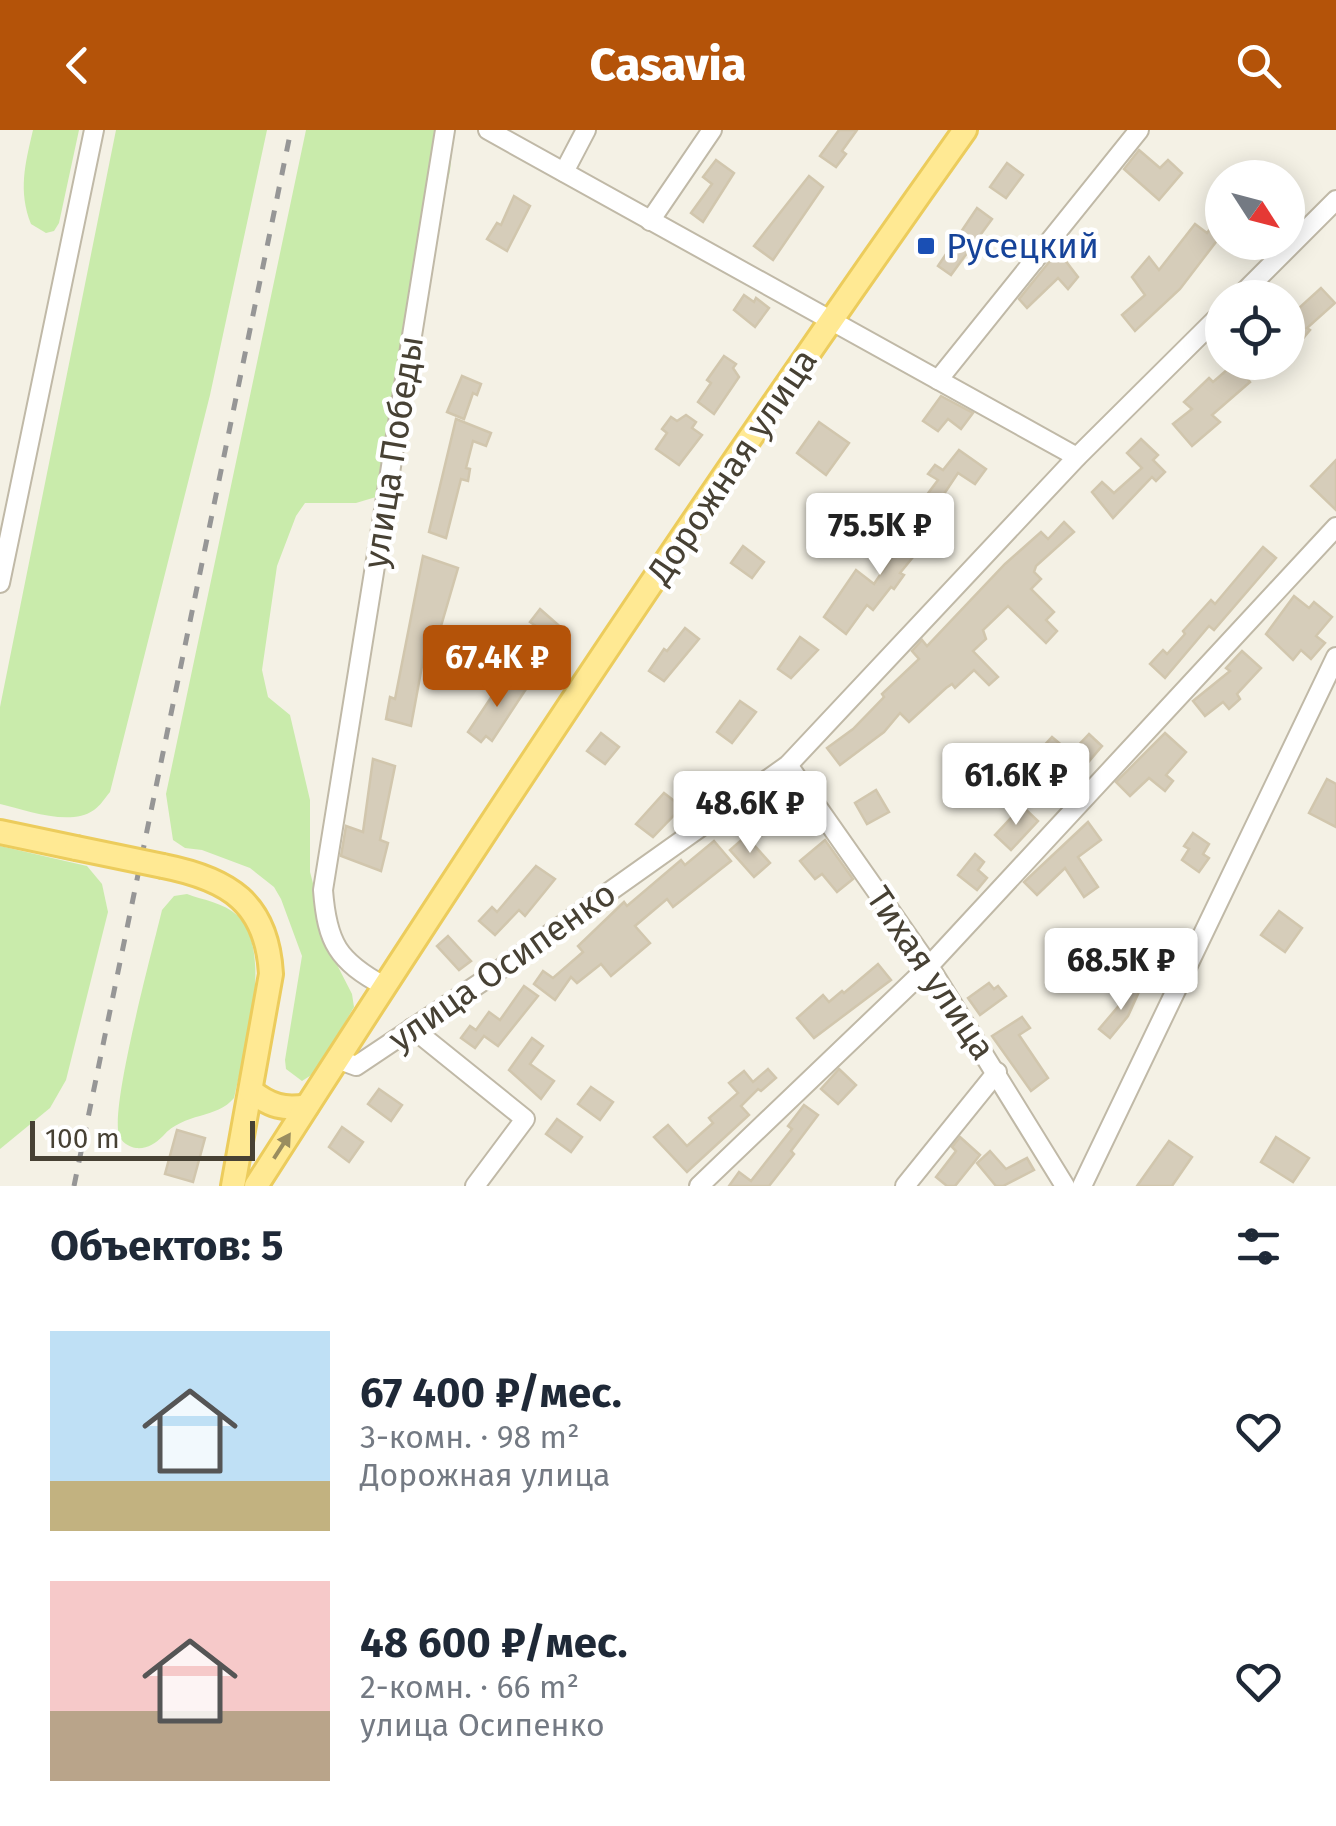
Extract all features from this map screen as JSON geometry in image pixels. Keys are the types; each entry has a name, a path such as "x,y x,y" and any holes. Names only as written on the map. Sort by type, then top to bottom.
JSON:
{"main road":[{"name":"Дорожная улица","path":"238,1184 307,1106 830,320 964,130"},
{"path":"0,832 186,870 225,886 261,922 270,948 271,974 238,1184"},
{"path":"251,1091 264,1102 282,1108 307,1106"}],"street":[{"path":"0,583 94,130"},
{"name":"улица Победы","path":"384,986 350,966 338,953 323,890 445,130"},
{"path":"488,130 1077,457"},
{"path":"564,172 586,130"},
{"path":"650,220 712,130"},
{"path":"938,380 1139,130"},
{"path":"1256,280 1336,200"},
{"name":"улица Осипенко","path":"337,1059 356,1066 788,764 1077,457 1205,329"},
{"path":"699,1186 929,966 1336,527"},
{"path":"1082,1186 1336,657"},
{"name":"Тихая улица","path":"788,764 929,966 1065,1186"},
{"path":"412,1028 525,1119 475,1186"},
{"path":"904,1186 997,1072"}],"green space":[{"path":"33,130 79,130 59,223 54,231 46,233 31,224 25,200 25,166"},
{"path":"116,130 267,130 210,395 110,792 94,810 61,817 0,804 0,707"},
{"path":"306,130 454,130 450,171 376,497 356,503 305,503 277,566 262,670 268,697 290,715 310,800 310,872 332,955 352,994 354,1007 316,1072 302,1081 286,1069 302,956 281,899 274,887 250,868 202,850 185,848 173,840 166,794"},
{"path":"0,846 87,866 102,884 108,912 66,1080 50,1108 0,1149"},
{"path":"187,894 232,911 248,932 255,977 249,1030 234,1098 219,1109 171,1128 151,1145 136,1148 119,1135 126,1061 162,910 174,896"}],"building":[{"path":"839,130 857,130 836,167 820,156"},
{"path":"1139,150 1160,168 1168,160 1182,173 1159,200 1124,169"},
{"path":"716,160 734,173 703,222 691,213 712,184 703,177"},
{"path":"1007,163 1023,175 1006,198 990,187"},
{"path":"809,176 823,187 773,260 754,246"},
{"path":"514,196 530,206 507,251 487,239 497,223 501,225"},
{"path":"977,208 992,219 951,275 938,266"},
{"path":"1195,224 1205,232 1205,256 1180,289 1135,331 1122,315 1145,295 1132,277 1149,257 1159,270"},
{"path":"1058,251 1078,277 1068,289 1058,278 1027,308 1019,299"},
{"path":"1321,288 1335,303 1307,328 1310,330 1305,336 1305,303"},
{"path":"744,295 769,308 755,327 734,310"},
{"path":"724,356 736,364 733,368 739,377 714,414 698,402"},
{"path":"462,376 481,384 477,395 473,393 464,419 447,412"},
{"path":"1207,380 1250,382 1212,415 1220,422 1192,446 1173,424 1192,409 1184,402"},
{"path":"941,396 973,413 961,429 948,419 938,431 923,421"},
{"path":"686,415 696,422 692,428 702,435 679,465 656,449 667,433 662,429 671,417 677,421"},
{"path":"456,419 491,433 486,446 473,441 466,468 470,469 468,481 461,479 446,538 429,532"},
{"path":"819,422 849,443 826,475 797,453"},
{"path":"1141,439 1158,455 1153,460 1165,472 1156,481 1152,477 1113,518 1092,492 1102,482 1114,493 1142,468 1127,453"},
{"path":"959,450 986,469 975,484 958,473 944,494 950,499 940,513 923,500 938,480 928,474 935,465 943,470"},
{"path":"1336,460 1336,510 1311,486"},
{"path":"930,514 949,528 941,539 931,535 900,573 904,575 894,589 891,587 873,610 867,605 846,634 824,617 856,570 874,584 911,529 916,532"},
{"path":"1064,522 1074,532 1036,566 1034,572 1041,579 1031,589 1054,612 1046,620 1057,631 1046,643 1008,606 983,630 986,639 973,651 998,677 989,685 974,670 955,688 952,684 946,688 909,722 900,713 884,732 840,765 827,748 853,729 919,659 912,651 922,640 927,646 1005,564 1041,532 1048,539"},
{"path":"743,546 764,562 752,578 731,563"},
{"path":"1263,547 1276,558 1214,630 1209,626 1165,678 1150,664 1163,650 1167,654 1185,634 1183,631 1211,600 1215,604"},
{"path":"423,556 458,568 439,633 446,636 444,649 431,645 428,656 424,655 411,726 386,719 390,697 395,699"},
{"path":"1294,596 1309,608 1314,602 1332,617 1316,636 1325,643 1311,659 1301,650 1293,660 1266,634"},
{"path":"540,609 565,631 553,647 539,636 543,631 530,622"},
{"path":"685,628 699,639 664,681 649,671"},
{"path":"800,637 818,650 791,678 778,669"},
{"path":"1242,651 1261,668 1229,709 1223,702 1205,716 1193,701 1230,671 1226,668"},
{"path":"506,675 526,689 492,741 486,736 481,742 468,732"},
{"path":"740,701 756,712 732,743 717,732"},
{"path":"601,733 619,747 605,764 587,751"},
{"path":"1165,733 1186,752 1166,775 1173,781 1165,791 1149,778 1130,796 1116,782"},
{"path":"1089,734 1102,746 1057,799 1042,786 1060,765 1041,749 1052,737 1071,753"},
{"path":"373,759 395,766 380,840 388,843 381,871 341,856 346,826 363,832"},
{"path":"1327,779 1336,784 1336,827 1309,813"},
{"path":"876,790 889,812 867,824 855,803"},
{"path":"664,793 682,807 653,837 636,824"},
{"path":"764,803 780,820 762,835 747,818"},
{"path":"1022,806 1038,821 1011,850 995,835"},
{"path":"1088,822 1101,840 1078,857 1098,887 1084,897 1065,868 1037,895 1024,882"},
{"path":"1193,833 1209,844 1203,854 1209,858 1199,872 1182,860 1189,849 1184,846"},
{"path":"746,836 770,863 754,877 730,850"},
{"path":"825,840 853,879 837,892 822,874 815,879 800,861"},
{"path":"714,841 731,861 673,907 667,899 635,926 650,943 611,976 601,964 577,983 571,977 555,1000 534,984 543,971 553,978 583,952 578,946 624,902 627,906 681,860 685,865"},
{"path":"975,854 984,862 978,870 987,878 977,890 958,875"},
{"path":"536,866 555,879 525,916 519,910 495,935 479,921 492,907 497,912"},
{"path":"1279,911 1302,928 1285,952 1261,935"},
{"path":"448,936 471,961 459,970 437,946"},
{"path":"878,964 891,980 814,1038 797,1018 823,995 829,1002 844,993"},
{"path":"1140,981 1143,983 1128,1016 1110,1038 1099,1029"},
{"path":"989,983 994,989 998,986 1006,996 980,1015 968,998"},
{"path":"524,986 538,996 498,1046 484,1036 475,1048 461,1038 470,1026 476,1030 489,1012 500,1020"},
{"path":"1022,1017 1030,1028 1019,1035 1048,1078 1031,1091 992,1036"},
{"path":"532,1038 543,1046 530,1064 554,1081 541,1099 509,1070"},
{"path":"768,1069 776,1078 741,1106 749,1115 687,1172 654,1137 668,1125 687,1146 713,1123 709,1118 738,1093 729,1083 744,1071 753,1082"},
{"path":"839,1069 856,1085 838,1104 821,1089"},
{"path":"591,1087 613,1102 600,1120 578,1104"},
{"path":"379,1089 402,1105 391,1121 368,1104"},
{"path":"804,1105 818,1115 769,1186 729,1186 739,1172 751,1181 792,1129 788,1126"},
{"path":"557,1119 582,1137 571,1152 546,1134"},
{"path":"342,1127 363,1142 349,1162 329,1147"},
{"path":"177,1130 205,1138 193,1182 165,1174"},
{"path":"960,1137 980,1155 955,1186 947,1186 936,1177 956,1151 952,1147"},
{"path":"1276,1137 1309,1158 1293,1182 1261,1162"},
{"path":"1169,1141 1192,1157 1172,1186 1137,1186"},
{"path":"990,1151 1006,1169 1027,1158 1034,1170 996,1186 977,1163"}],"railway":[{"path":"74,1186 291,130"}],"place":[{"name":"Русецкий","path":"926,246"}]}
